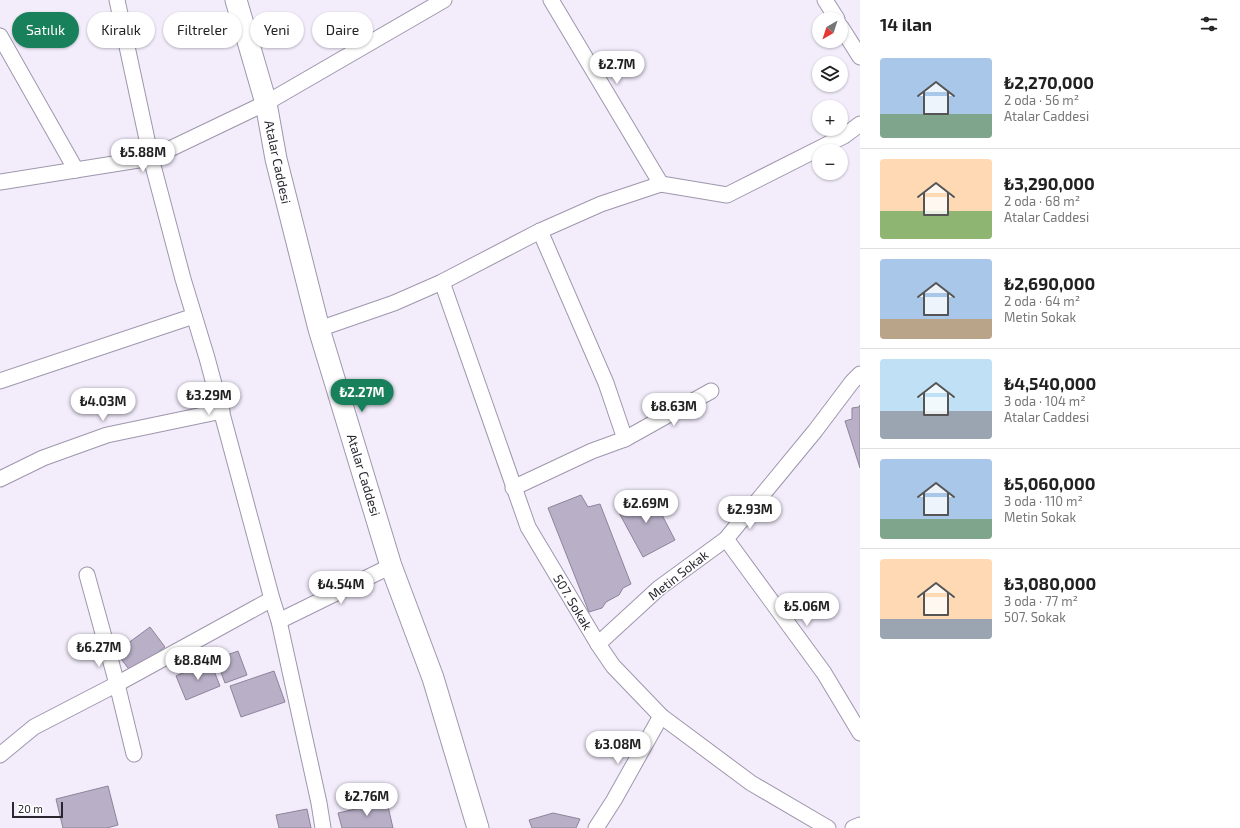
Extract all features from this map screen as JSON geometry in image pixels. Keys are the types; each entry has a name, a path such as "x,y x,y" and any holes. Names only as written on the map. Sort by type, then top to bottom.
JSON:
{"street":[{"path":"117,0 151,158 183,279 222,411 279,621 324,828"},
{"name":"Atalar Caddesi","path":"236,0 266,102 276,159 319,329 391,566 433,678 478,828"},
{"path":"0,182 151,158 266,102 444,0"},
{"path":"551,0 661,184"},
{"path":"825,0 832,12"},
{"path":"0,36 76,170"},
{"path":"848,38 860,57"},
{"path":"319,329 394,303 442,282 540,231 601,204 661,184 727,195 844,136 860,124"},
{"path":"540,231 606,383 624,438"},
{"name":"507. Sokak","path":"442,282 528,527 598,644 613,666 661,716 751,782 828,828"},
{"path":"0,381 194,316"},
{"name":"Metin Sokak","path":"598,644 659,588 726,539 860,374"},
{"path":"514,488 592,451 624,438 711,391"},
{"path":"0,479 43,458 107,435 222,411"},
{"path":"726,539 824,673 860,733"},
{"path":"279,621 391,566"},
{"path":"87,575 117,684 134,754"},
{"path":"0,756 34,727 117,684 272,599"},
{"path":"596,828 614,800 661,716"},
{"path":"853,828 860,825"}],"building":[{"path":"860,405 860,468 845,421 852,419 852,408 859,407"},
{"path":"650,492 675,540 643,557 617,509"},
{"path":"581,495 588,507 600,504 631,584 623,588 619,595 606,602 602,608 589,612 548,508"},
{"path":"150,627 165,647 131,672 116,652"},
{"path":"238,651 247,675 225,683 216,659"},
{"path":"210,661 220,686 186,700 176,676"},
{"path":"274,671 285,702 241,717 230,686"},
{"path":"108,786 118,825 107,828 63,828 56,799"},
{"path":"387,802 393,828 342,828 338,813"},
{"path":"307,809 311,828 279,828 276,815"},
{"path":"553,813 580,819 576,828 532,828 529,820"}]}
